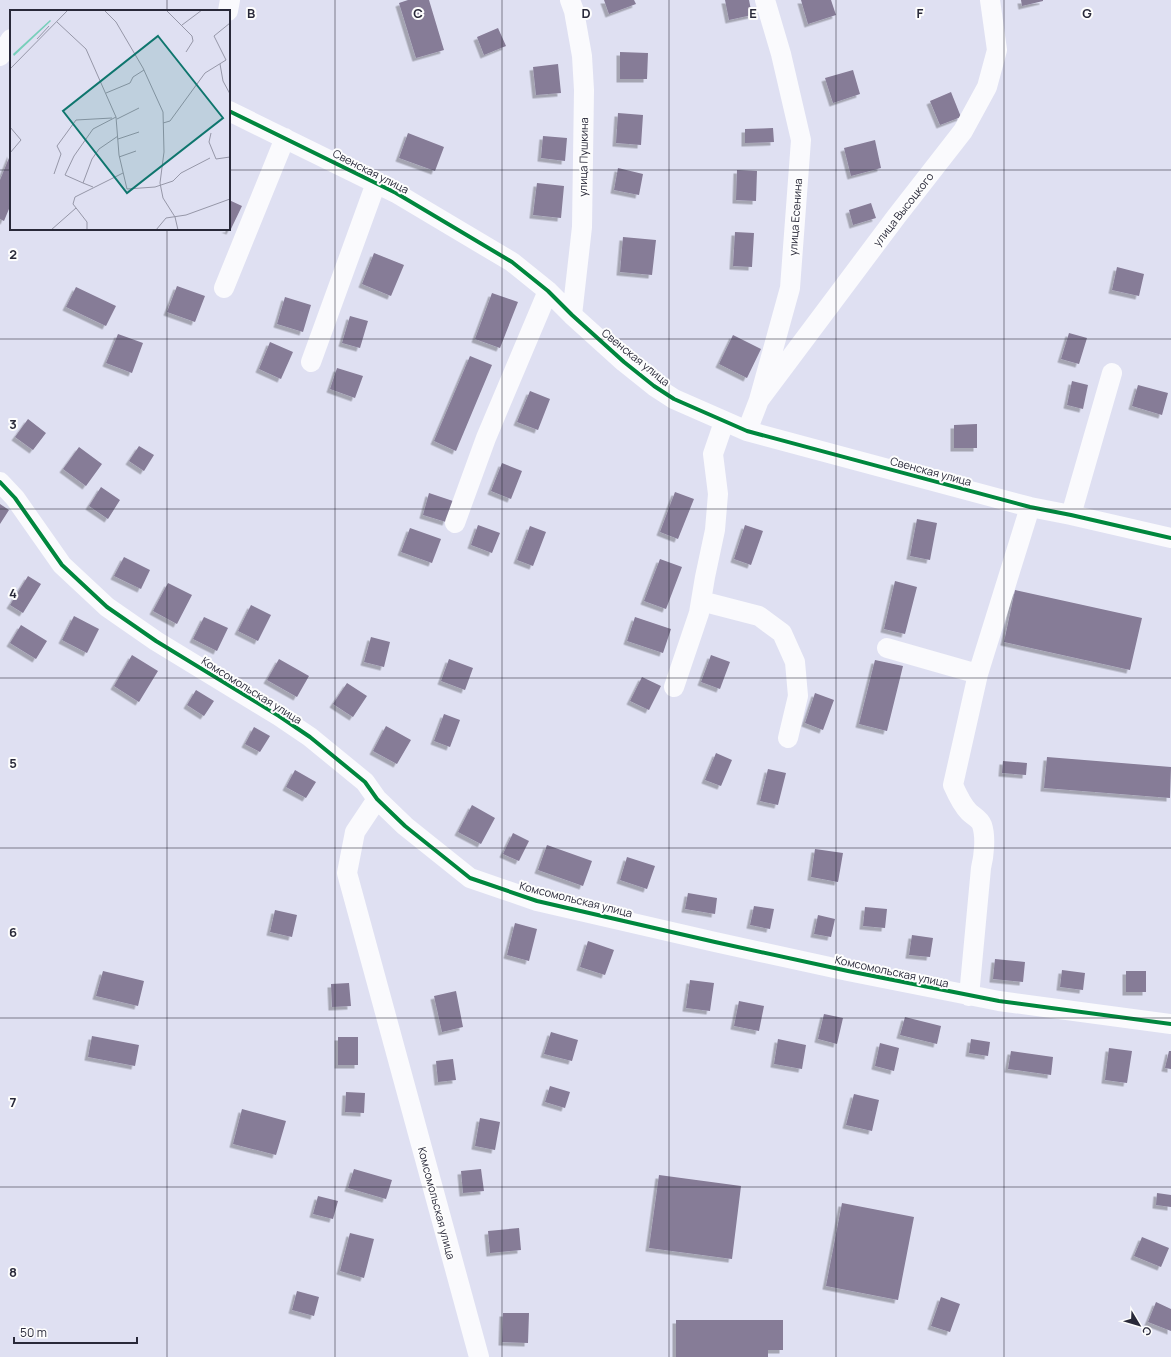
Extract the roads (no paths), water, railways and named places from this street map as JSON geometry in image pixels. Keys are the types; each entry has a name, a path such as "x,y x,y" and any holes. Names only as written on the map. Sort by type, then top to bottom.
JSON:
{"street":[{"path":"228,10 230,0"},
{"name":"улица Пушкина","path":"570,0 574,11 582,56 584,90 582,227 572,315"},
{"name":"улица Есенина","path":"747,431 759,400 790,288 800,140 781,54 766,0"},
{"name":"улица Высоцкого","path":"759,400 896,217 963,131 987,87 997,50 990,0"},
{"path":"0,56 10,41"},
{"name":"Свенская улица","path":"230,112 396,193 512,262 548,291 624,362 654,386 674,399 724,422 747,431 1030,507 1071,514 1171,538"},
{"path":"224,288 285,138"},
{"path":"311,362 376,184"},
{"path":"455,523 486,438 548,291"},
{"path":"1071,514 1112,374"},
{"path":"674,686 699,613 715,530 718,494 713,454 724,422"},
{"name":"Комсомольская улица","path":"0,482 15,498 62,565 107,607 156,641 279,716 310,737 365,782 377,799 405,826 470,878 537,900 715,942 969,996 1171,1024"},
{"path":"969,996 984,851 982,824 969,812 953,785 978,674 1030,507"},
{"path":"701,601 759,616 782,633 795,662 798,696 788,738"},
{"path":"888,648 978,674"},
{"name":"Комсомольская улица","path":"377,799 355,832 346,872 479,1357"}]}
